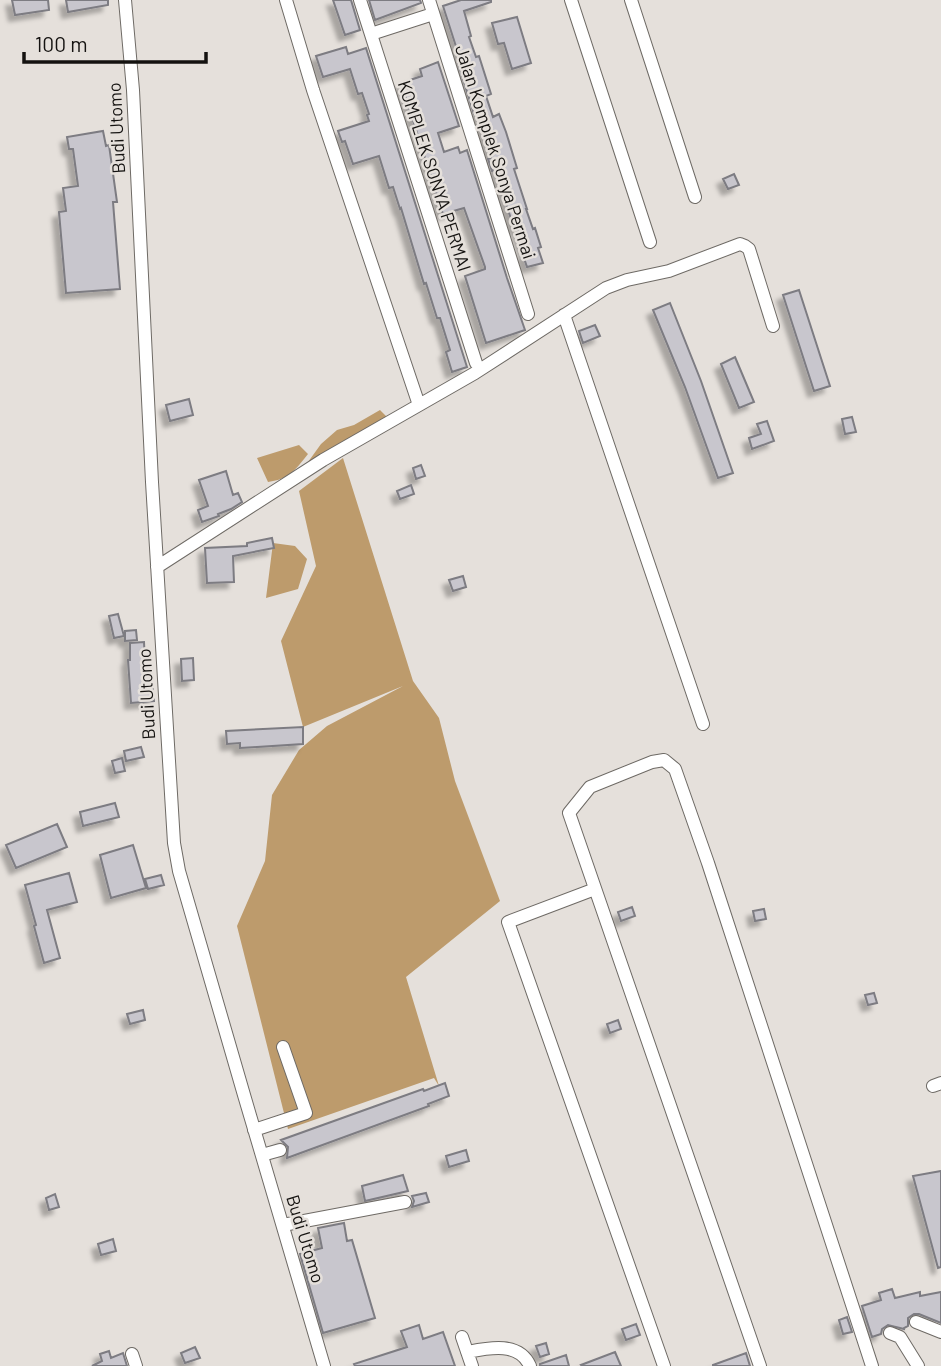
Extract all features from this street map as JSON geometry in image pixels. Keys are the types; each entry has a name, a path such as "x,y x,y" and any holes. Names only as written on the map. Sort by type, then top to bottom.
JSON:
{"street":[{"name":"Budi Utomo","path":"125,0 133,90 152,482 174,843 183,885 324,1366"},
{"path":"286,0 313,90 419,405"},
{"name":"KOMPLEK SONYA PERMAI","path":"360,0 476,363"},
{"name":"Jalan Komplek Sonya Permai","path":"429,0 528,314"},
{"path":"571,0 650,242"},
{"path":"632,0 695,197"},
{"path":"370,34 433,14"},
{"path":"157,567 323,460 475,373 606,288 627,280 669,271 740,244 749,249 773,326"},
{"path":"564,315 703,724"},
{"path":"760,1366 569,813 590,787 652,762 664,760 675,769 872,1366"},
{"path":"595,889 508,922 664,1366"},
{"path":"254,1130 306,1113 283,1047"},
{"path":"262,1155 280,1150"},
{"path":"283,1225 405,1202"},
{"path":"916,1322 941,1332"},
{"path":"890,1333 900,1337 918,1366"},
{"path":"461,1337 472,1366"},
{"path":"467,1352 492,1347 509,1349 518,1352 530,1366"}],"shaded area":[{"path":"380,410 387,417 308,462 321,444 337,430 354,425"},
{"path":"299,445 308,454 299,465 287,476 268,482 257,458"},
{"path":"343,458 413,681 439,718 455,781 500,901 406,977 439,1086 434,1078 288,1129 237,926 265,861 272,795 299,750 327,726 403,686 303,727 281,641 316,566 299,491"},
{"path":"273,543 295,546 307,559 298,589 266,598"}],"building":[{"path":"12,0 48,0 49,10 15,15"},
{"path":"66,0 108,0 108,5 68,12"},
{"path":"333,0 351,0 360,30 345,35"},
{"path":"369,0 420,0 421,3 375,20"},
{"path":"461,0 491,0 464,11 471,36 469,37 476,57 479,56 491,94 486,96 493,117 499,114 506,132 526,209 541,247 538,248 543,263 527,267 517,228 514,228 495,170 492,171 488,159 491,158 477,113 474,114 458,63 461,62 443,6"},
{"path":"517,17 531,63 512,69 504,43 498,44 492,23"},
{"path":"346,47 348,54 366,48 467,367 452,372 446,352 450,350 440,318 437,318 426,283 424,284 401,208 393,187 389,188 379,156 353,164 345,141 342,142 338,131 369,121 369,114 362,93 358,94 350,69 323,77 316,56"},
{"path":"438,62 459,126 438,133 444,152 458,147 460,153 467,150 525,330 486,343 465,276 485,267 464,208 443,214 401,83 422,76 420,69"},
{"path":"103,131 106,146 109,145 117,202 113,202 120,289 66,293 59,212 66,211 63,188 78,186 73,149 69,149 67,137"},
{"path":"734,174 739,185 728,189 723,179"},
{"path":"799,290 830,386 814,391 783,295"},
{"path":"670,303 733,473 718,478 653,310"},
{"path":"595,325 600,336 583,343 579,331"},
{"path":"735,357 754,402 739,408 721,364"},
{"path":"189,399 193,415 170,421 166,405"},
{"path":"852,417 856,432 845,434 842,419"},
{"path":"767,421 774,441 752,449 749,438 761,434 757,424"},
{"path":"421,465 425,476 416,479 413,468"},
{"path":"226,471 233,495 238,493 242,502 218,514 219,516 202,522 198,510 208,506 199,480"},
{"path":"411,485 414,494 400,499 397,491"},
{"path":"272,538 274,548 233,556 234,582 207,583 205,548 247,546 247,543"},
{"path":"463,576 466,587 453,591 449,580"},
{"path":"118,614 124,636 114,638 109,616"},
{"path":"136,630 137,640 125,641 125,631"},
{"path":"144,642 146,682 152,682 154,701 131,703 128,660 130,643"},
{"path":"193,658 194,680 182,681 181,659"},
{"path":"303,727 303,744 240,748 240,743 227,744 226,731"},
{"path":"141,747 144,757 126,761 124,751"},
{"path":"122,758 125,771 115,773 112,761"},
{"path":"115,803 119,817 83,826 80,812"},
{"path":"57,824 67,847 16,868 6,845"},
{"path":"133,845 146,888 111,898 100,855"},
{"path":"69,873 77,902 47,910 60,958 44,963 25,885"},
{"path":"161,875 164,885 148,889 145,879"},
{"path":"632,907 635,916 621,921 618,912"},
{"path":"764,909 766,919 755,921 753,911"},
{"path":"874,993 877,1003 868,1005 865,995"},
{"path":"143,1010 145,1020 130,1024 127,1014"},
{"path":"618,1020 621,1029 610,1033 607,1024"},
{"path":"445,1083 449,1096 428,1104 429,1106 287,1158 288,1147 281,1140"},
{"path":"466,1150 469,1161 449,1167 446,1156"},
{"path":"941,1171 941,1267 938,1268 913,1176"},
{"path":"403,1175 408,1191 365,1201 362,1186"},
{"path":"426,1193 429,1202 412,1207 412,1196"},
{"path":"55,1194 59,1207 49,1210 46,1198"},
{"path":"344,1223 347,1241 352,1240 375,1318 323,1333 300,1254 322,1248 318,1228"},
{"path":"113,1239 116,1251 101,1255 98,1244"},
{"path":"892,1289 895,1298 920,1292 920,1296 941,1292 941,1323 914,1314 908,1318 908,1326 904,1329 888,1325 882,1329 881,1334 872,1337 862,1306 881,1300 879,1293"},
{"path":"847,1317 852,1332 843,1334 839,1320"},
{"path":"636,1324 640,1335 626,1340 622,1329"},
{"path":"419,1325 423,1339 443,1332 455,1366 355,1366 354,1364 407,1347 401,1331"},
{"path":"546,1343 549,1354 540,1357 536,1346"},
{"path":"195,1347 200,1358 185,1363 181,1353"},
{"path":"109,1351 111,1358 123,1353 127,1366 92,1366 102,1361 100,1354"},
{"path":"615,1352 621,1366 581,1365"},
{"path":"746,1353 750,1366 713,1366 713,1365"},
{"path":"566,1355 569,1366 540,1366 540,1364"}]}
